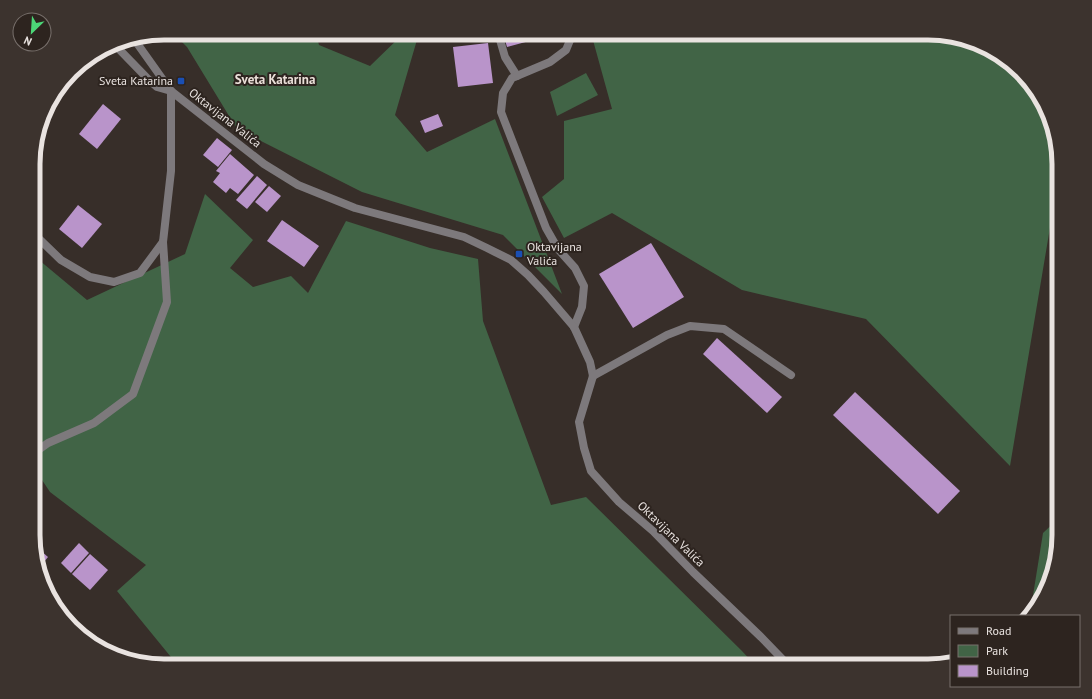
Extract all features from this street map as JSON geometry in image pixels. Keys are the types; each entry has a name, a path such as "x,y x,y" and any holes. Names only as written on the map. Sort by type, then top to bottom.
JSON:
{"street":[{"path":"500,40 505,57 517,76"},
{"path":"570,40 566,50 550,62 512,78 503,93 501,112 546,228 558,249 575,268 584,286 582,307 574,327"},
{"path":"137,43 171,91"},
{"name":"Oktavijana Valića","path":"119,49 153,83 171,91 264,164 298,185 355,208 464,237 511,260 528,275 574,327 590,362 593,376 579,422 584,448 591,471 619,502 653,531 782,659"},
{"name":"Oktavijana Valića","path":"40,449 48,443 94,422 133,394 166,302 163,242 171,171 171,91"},
{"path":"40,240 61,260 90,277 114,282 140,273 163,242"},
{"path":"593,376 667,335 690,326 724,329 791,375"}],"green space":[{"path":"180,40 318,40 319,45 370,66 397,40 417,40 395,115 427,152 495,119 562,294 503,235 362,192 237,129 187,47"},
{"path":"593,40 936,40 952,42 983,53 997,61 1016,76 1026,88 1043,116 1048,132 1052,156 1052,216 1010,466 866,319 742,290 612,213 564,238 542,197 564,179 564,121 612,109"},
{"path":"586,73 598,95 557,116 550,92"},
{"path":"205,194 253,240 230,268 253,287 291,276 308,293 346,221 430,248 478,259 483,321 551,505 586,497 749,659 173,659 117,591 146,565 50,492 40,477 40,261 87,300 185,254"},
{"path":"1052,525 1050,559 1039,590 1032,603 1043,533"}],"building":[{"path":"458,40 485,40 458,42"},
{"path":"505,40 533,40 507,47"},
{"path":"488,43 493,83 458,87 453,47"},
{"path":"103,104 121,119 97,149 79,134"},
{"path":"438,114 443,126 425,133 420,121"},
{"path":"217,138 232,150 218,167 203,155"},
{"path":"230,154 254,175 238,194 230,188 226,193 213,182 220,173 216,171"},
{"path":"257,176 267,185 247,209 236,200"},
{"path":"269,186 281,196 267,212 255,202"},
{"path":"78,205 102,224 82,248 59,229"},
{"path":"282,220 319,246 304,267 267,241"},
{"path":"651,243 684,297 633,328 599,274"},
{"path":"717,338 782,397 767,413 703,354"},
{"path":"855,392 960,491 938,514 833,415"},
{"path":"79,543 89,553 71,573 61,563"},
{"path":"41,551 48,557 43,563"},
{"path":"90,554 108,570 90,590 72,574"}],"place":[{"name":"Sveta Katarina","path":"181,81"},
{"name":"Oktavijana Valića","path":"519,254"}],"district":[{"name":"Sveta Katarina","path":"275,79"}]}
